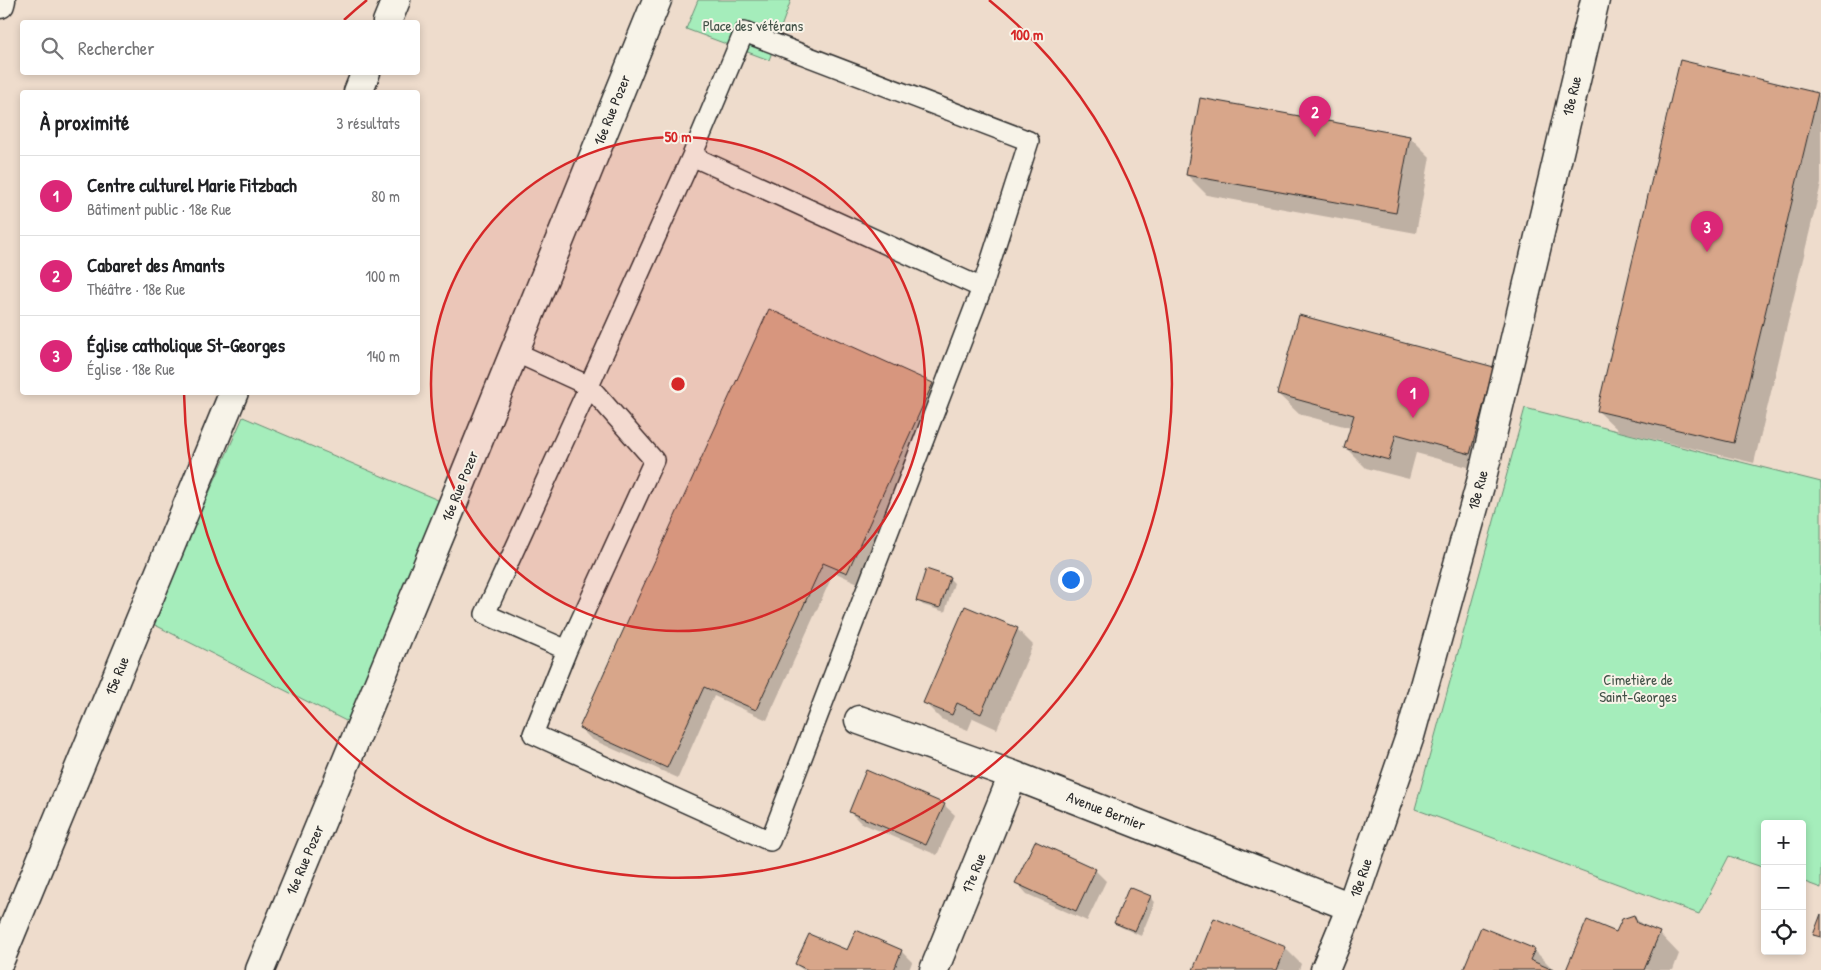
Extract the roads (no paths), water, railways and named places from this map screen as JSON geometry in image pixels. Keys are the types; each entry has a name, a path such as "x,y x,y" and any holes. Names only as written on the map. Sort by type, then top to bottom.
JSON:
{"street":[{"path":"0,4 1,0"},
{"path":"388,20 396,0"},
{"name":"16e Rue Pozer","path":"260,970 515,352 657,0"},
{"name":"18e Rue","path":"1325,970 1351,907 1410,736 1481,482 1595,0"},
{"path":"359,90 365,75"},
{"name":"15e Rue","path":"0,960 233,395"},
{"name":"Avenue Bernier","path":"859,720 1013,775 1351,907"},
{"name":"17e Rue","path":"934,970 1013,775"}],"lane":[{"path":"515,352 589,386 654,460 567,650 533,734 770,841 982,288 1029,141 744,32 692,156 589,386 485,614 567,650"},
{"path":"692,156 982,288"}],"place":[{"name":"Cabaret des Amants","path":"1315,137"},
{"name":"Église catholique St-Georges","path":"1707,252"},
{"name":"Centre culturel Marie Fitzbach","path":"1413,418"}],"park label":[{"name":"Place des vétérans","path":"753,26"},
{"name":"Cimetière de Saint-Georges","path":"1638,688"}]}
